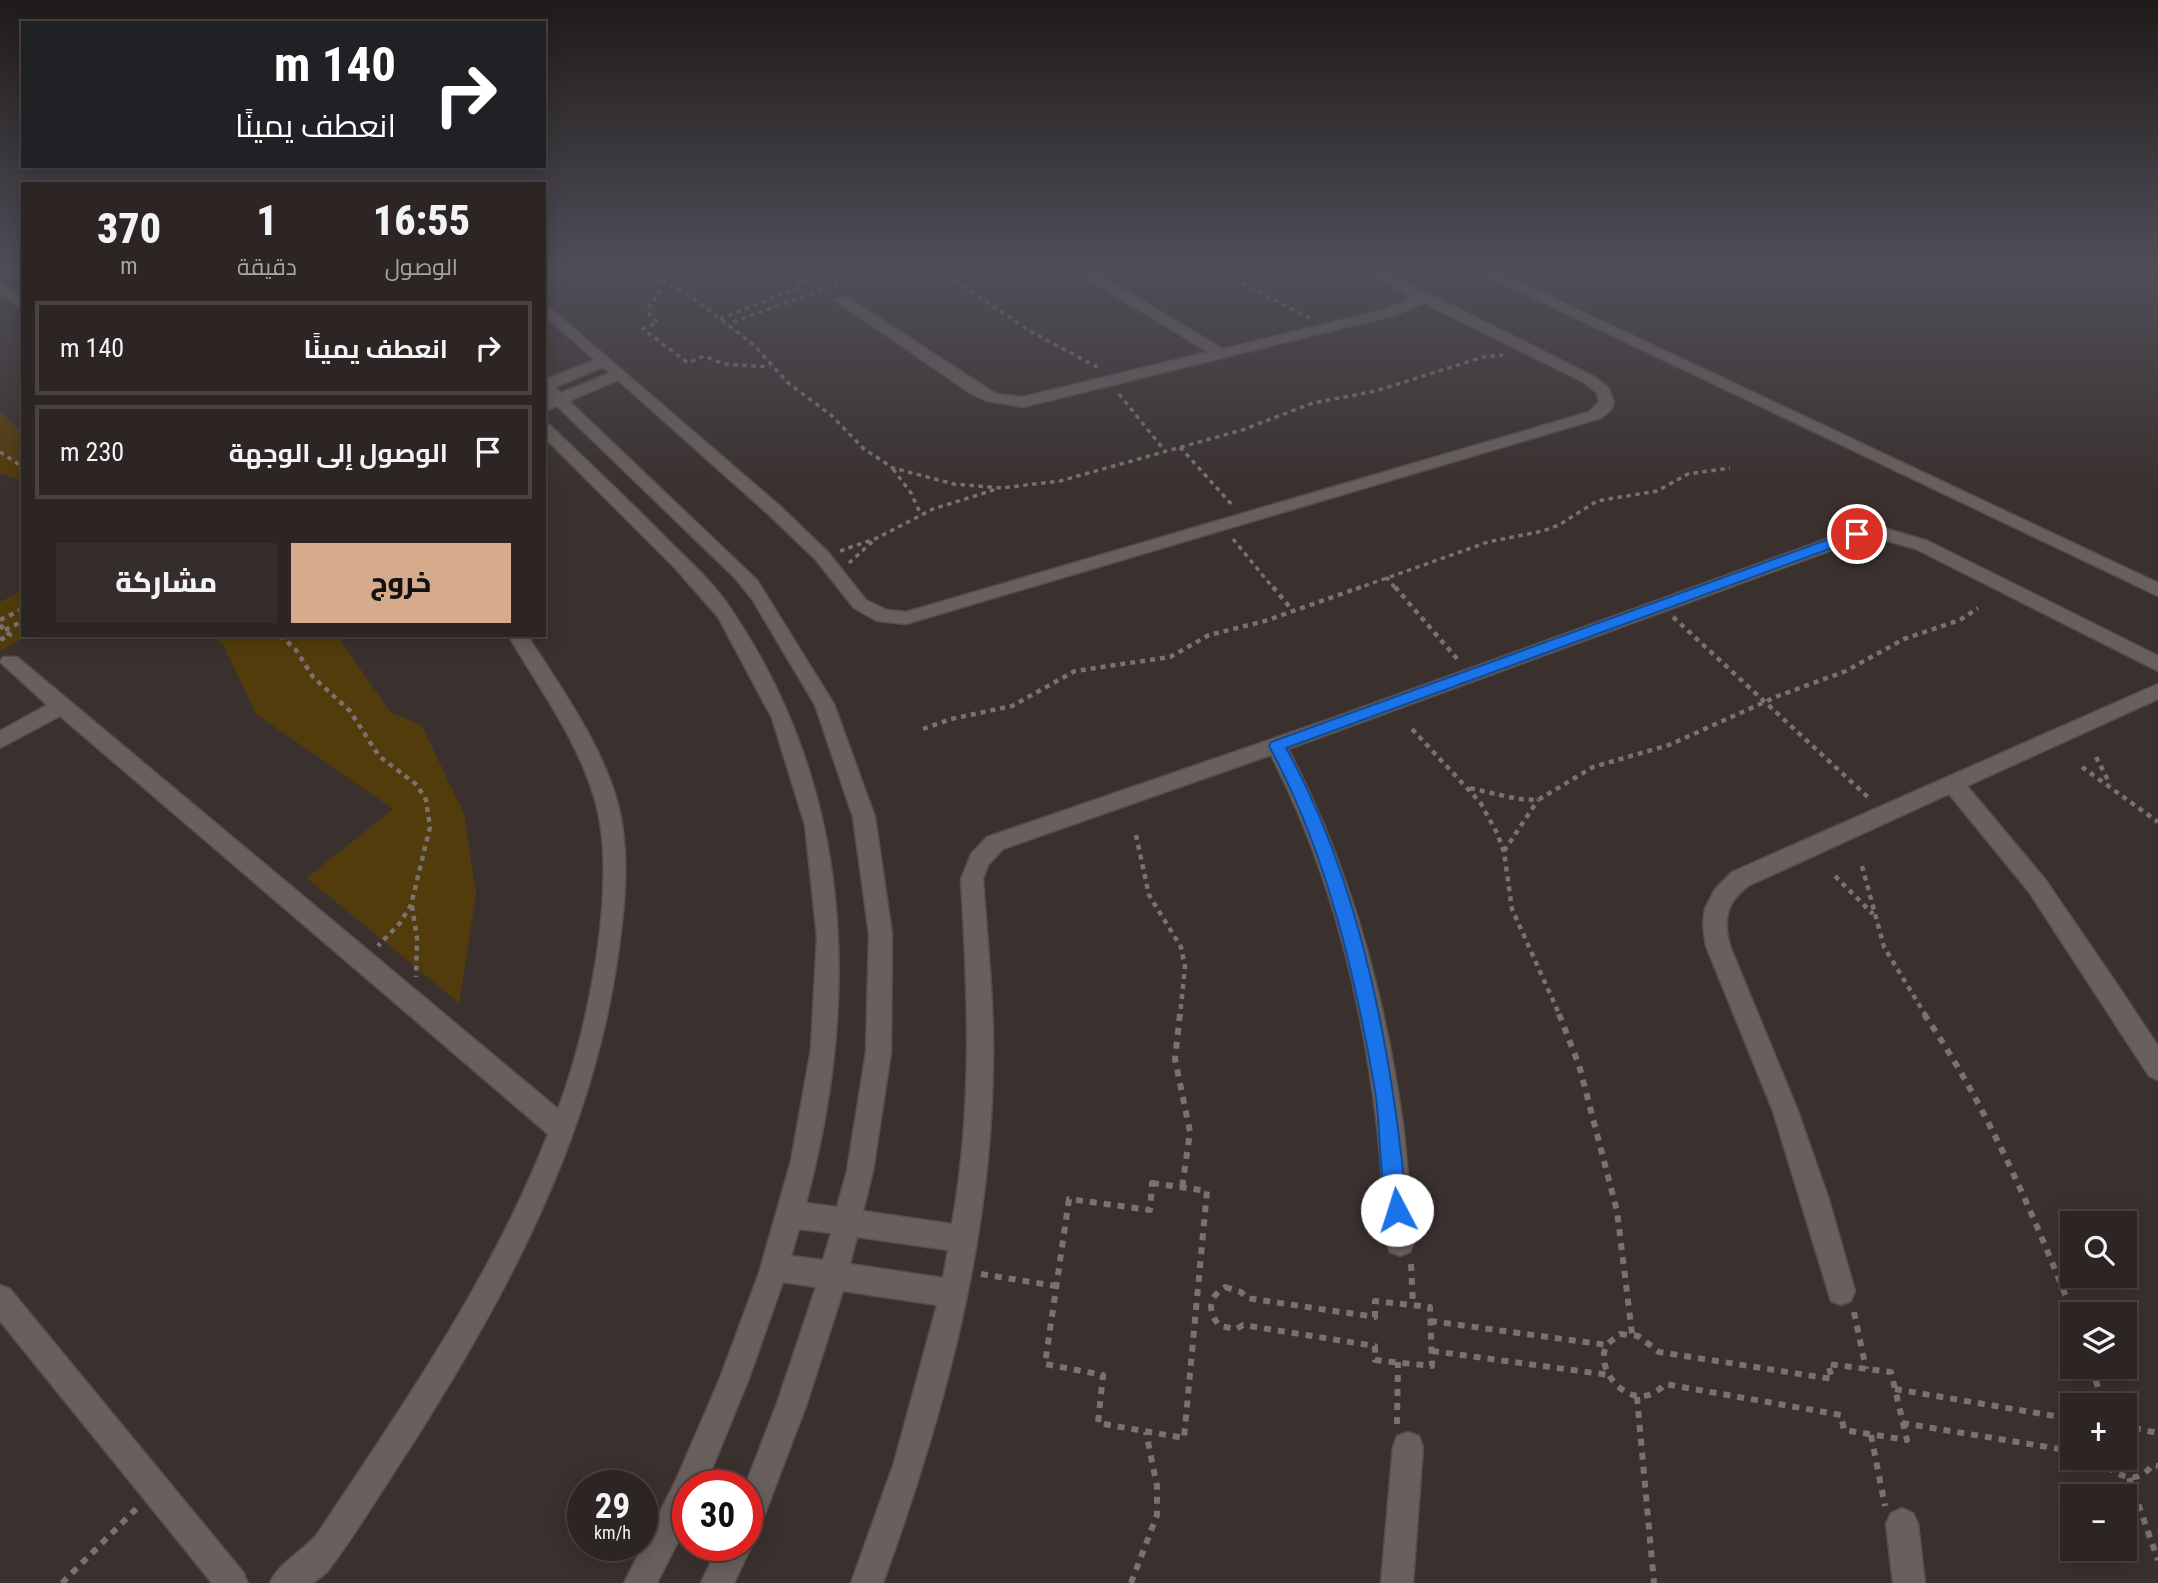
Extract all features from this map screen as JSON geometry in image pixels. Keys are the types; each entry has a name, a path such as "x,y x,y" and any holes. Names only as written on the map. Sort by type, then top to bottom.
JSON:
{"street":[{"path":"582,340 822,556 866,609 884,616 906,618 1595,415 1605,407 1607,397 1604,391 1588,379 1510,340"},
{"path":"901,340 975,390 992,398 1033,401 1279,340"},
{"path":"1198,340 1222,354"},
{"path":"1630,340 2158,590"},
{"path":"547,393 606,361"},
{"path":"547,393 620,374"},
{"path":"547,393 735,567 757,592 804,666 850,766 864,810 874,857 882,962 878,1061 871,1116 847,1223 814,1343 763,1477"},
{"path":"546,430 655,537 724,612 762,673 778,707 807,783 825,875 829,982 816,1106 775,1267 746,1352 695,1470"},
{"path":"867,1583 908,1466 956,1282 964,1239 981,1086 981,1019 972,879 979,860 995,843 1276,746 1845,536 1884,534 1922,545 2158,664"},
{"path":"286,1583 316,1561 329,1544 469,1329 532,1208 563,1130 589,1049 608,956 612,913 610,835 605,799 551,691 518,637"},
{"path":"10,662 563,1130"},
{"path":"1840,1287 1802,1157 1755,1031 1719,950 1714,920 1722,895 1740,879 2158,691"},
{"path":"0,740 61,706"},
{"path":"1276,746 1297,782 1315,827 1348,926 1363,983 1388,1111 1400,1242"},
{"path":"1953,785 2008,847 2084,954 2158,1068"},
{"path":"790,1214 964,1239"},
{"path":"775,1267 833,1276 956,1282"},
{"path":"0,1299 232,1583"},
{"path":"1397,1583 1407,1452"},
{"path":"640,1583 672,1519"},
{"path":"1902,1529 1909,1583"},
{"path":"717,1583 728,1561"}],"path":[{"path":"657,340 688,363 705,356 724,364 771,367"},
{"path":"1045,340 1115,381 1165,451"},
{"path":"1180,447 1244,519"},
{"path":"0,452 21,466"},
{"path":"893,468 911,493 921,515"},
{"path":"923,729 1012,706 1075,671 1162,659 1183,651 1209,635 1293,611 1488,542 1559,526 1597,501 1657,491 1688,474 1730,468"},
{"path":"822,556 877,538 962,498 1001,488"},
{"path":"1223,526 1293,611"},
{"path":"837,574 877,538"},
{"path":"1386,578 1471,675"},
{"path":"1660,605 1886,814"},
{"path":"1504,852 1538,800 1593,767 1669,745 1765,702 1846,671 1904,639 1951,624 1978,608"},
{"path":"0,640 10,635 0,623 21,610"},
{"path":"5,630 21,622"},
{"path":"281,637 296,650 313,677 350,711 379,756 423,793 430,827 411,905 392,933 359,960"},
{"path":"1412,729 1467,787 1490,817 1504,852 1512,909 1548,986 1579,1065 1593,1114 1617,1211 1632,1335"},
{"path":"2096,757 2111,785"},
{"path":"2082,768 2111,785 2158,822"},
{"path":"1467,787 1518,799 1538,800"},
{"path":"1136,835 1149,895 1171,927 1181,947 1185,967 1175,1059 1191,1132 1182,1188"},
{"path":"1862,866 1874,915 1889,958 1947,1049 2007,1164 2068,1302"},
{"path":"1835,876 1874,915"},
{"path":"411,905 417,948 413,1005"},
{"path":"1152,1183 1182,1188 1207,1191 1184,1438 1098,1423 1103,1375 1045,1364 1069,1199 1150,1210 1152,1183"},
{"path":"956,1282 1056,1286"},
{"path":"1840,1287 1848,1283 1866,1369"},
{"path":"1225,1287 1241,1292 1246,1298 1375,1317 1375,1301 1430,1307 1430,1321 1433,1366 1375,1360 1375,1346 1243,1325 1228,1329 1214,1320 1210,1304 1212,1296 1225,1287"},
{"path":"1197,1302 1210,1304"},
{"path":"1430,1321 1607,1345"},
{"path":"1620,1334 1632,1335 1650,1342 1659,1352 1832,1379 1828,1364 1891,1372 1907,1440 1844,1430 1841,1415 1665,1384 1660,1392 1650,1397 1637,1397 1617,1386 1604,1362 1607,1345 1620,1334"},
{"path":"1432,1351 1609,1375"},
{"path":"1398,1362 1397,1455 1407,1452"},
{"path":"1895,1389 2060,1417"},
{"path":"1637,1397 1654,1583"},
{"path":"1902,1423 2060,1449"},
{"path":"2137,1427 2158,1433"},
{"path":"1131,1583 1157,1516 1157,1486 1146,1432"},
{"path":"1871,1435 1890,1530 1902,1529"},
{"path":"2112,1470 2129,1478 2140,1478 2148,1474 2152,1465 2158,1466"},
{"path":"2129,1478 2158,1560"},
{"path":"62,1583 155,1490"}],"shaded area":[{"path":"0,411 21,432 21,480 0,473"},
{"path":"21,591 21,637 25,637 0,651 0,602"},
{"path":"214,637 338,637 390,712 421,725 464,813 476,894 459,1003 307,878 393,809 256,714 223,644"}],"route":[{"path":"1397,1210 1388,1111 1363,983 1348,926 1315,827 1297,782 1276,746 1845,536 1857,534"}]}
